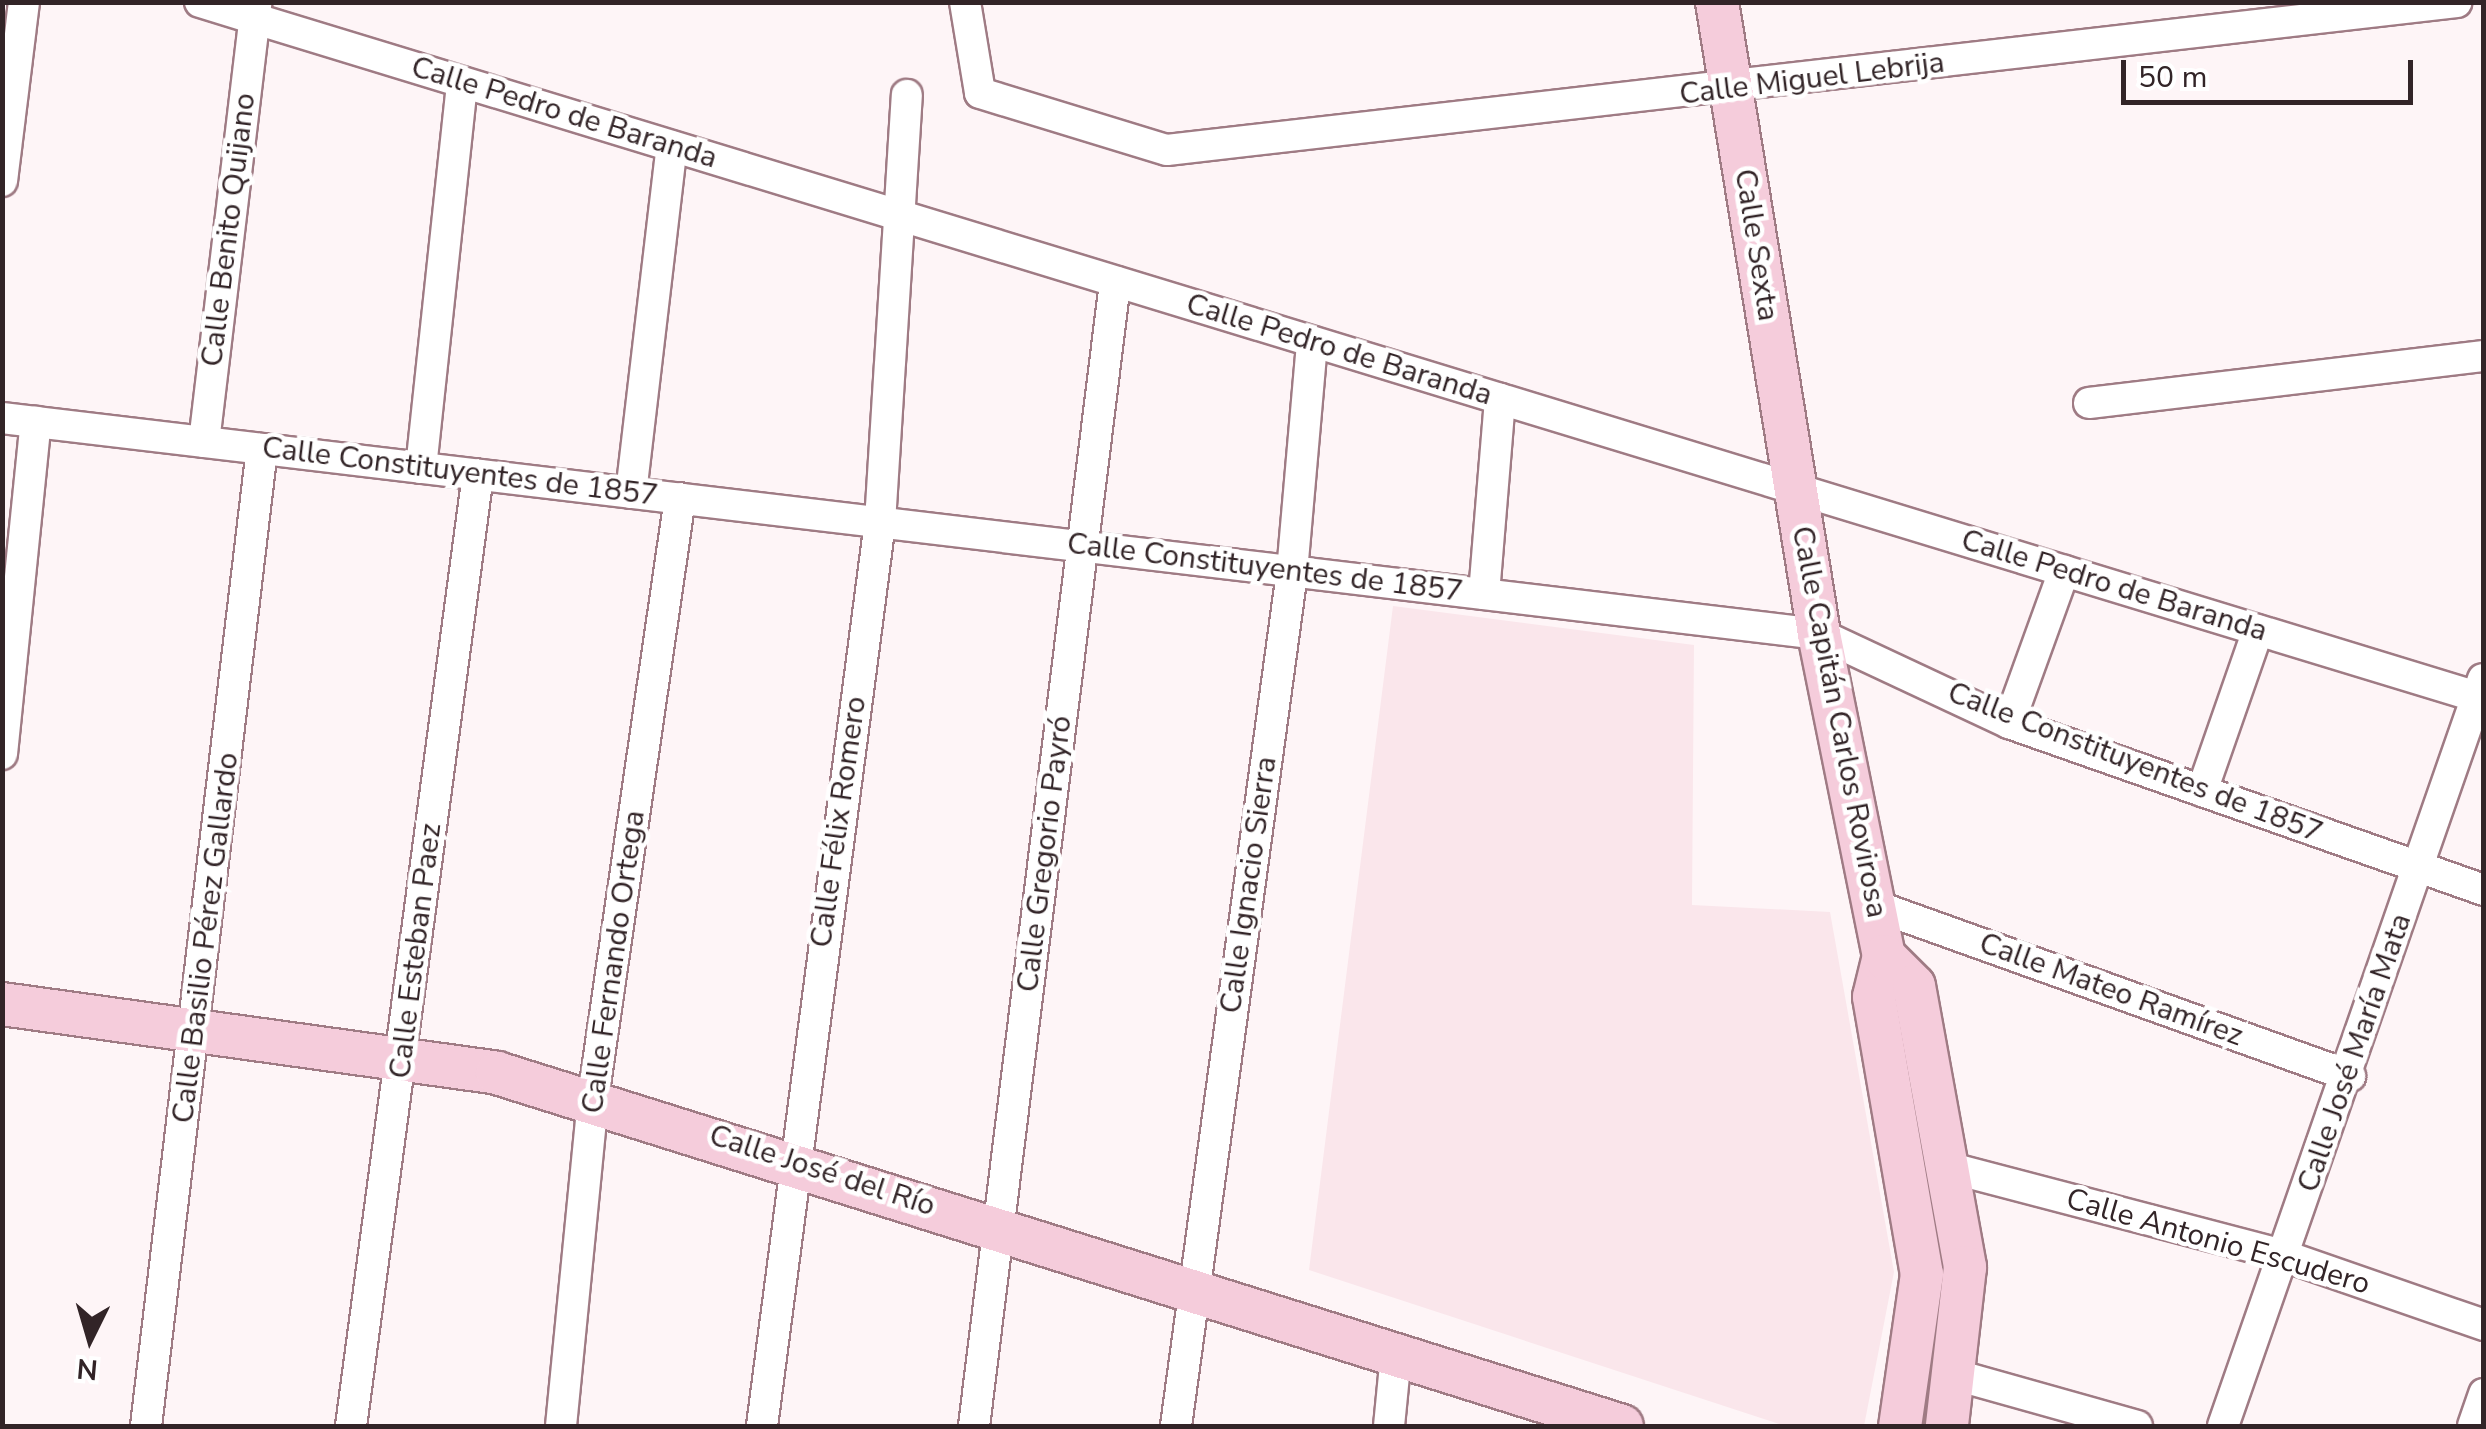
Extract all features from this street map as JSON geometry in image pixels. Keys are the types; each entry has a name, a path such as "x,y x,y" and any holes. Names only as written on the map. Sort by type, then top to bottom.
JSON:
{"street":[{"path":"2,180 24,2"},
{"name":"Calle Pedro de Baranda","path":"200,2 255,11 462,82 2258,630 2481,688"},
{"name":"Calle Miguel Lebrija","path":"964,2 980,93 1166,150 1730,90 2456,2"},
{"name":"Calle Sexta","path":"1717,2 1796,488"},
{"name":"Calle Benito Quijano","path":"204,442 255,11"},
{"path":"421,468 462,82"},
{"name":"Calle Félix Romero","path":"762,1426 793,1162 880,522 907,95"},
{"path":"631,493 672,146"},
{"name":"Calle Gregorio Payró","path":"974,1426 1115,282"},
{"name":"Calle Ignacio Sierra","path":"1176,1426 1292,572 1312,342"},
{"path":"2089,402 2484,356"},
{"path":"1484,594 1500,398"},
{"name":"Calle Constituyentes de 1857","path":"2,418 1819,634 2009,723 2484,890"},
{"path":"2,754 36,422"},
{"name":"Calle Basilio Pérez Gallardo","path":"146,1426 262,449"},
{"name":"Calle Esteban Paez","path":"352,1426 478,474"},
{"name":"Calle Capitán Carlos Rovirosa","path":"1796,488 1819,634 1884,956 1874,997 1922,1274 1900,1426"},
{"name":"Calle Fernando Ortega","path":"561,1426 593,1098 680,498"},
{"path":"2009,723 2064,571"},
{"path":"2202,791 2258,630"},
{"name":"Calle José María Mata","path":"2223,1426 2350,1076 2481,688"},
{"name":"Calle Mateo Ramírez","path":"1873,904 2350,1076"},
{"name":"Calle Capitán Carlos Rovirosa","path":"1884,956 1914,986 1951,1168 1965,1267 1956,1375 1947,1426"},
{"name":"Calle José del Río","path":"2,1004 403,1055 593,1098 1622,1426"},
{"name":"Calle Antonio Escudero","path":"1951,1168 2282,1255 2484,1325"},
{"path":"1388,1426 1396,1354"},
{"path":"1956,1375 2137,1426"},
{"path":"2472,1426 2484,1394"}],"shaded area":[{"path":"1393,606 1694,645 1692,905 1830,912 1894,1272 1864,1426 1785,1426 1309,1270"}]}
